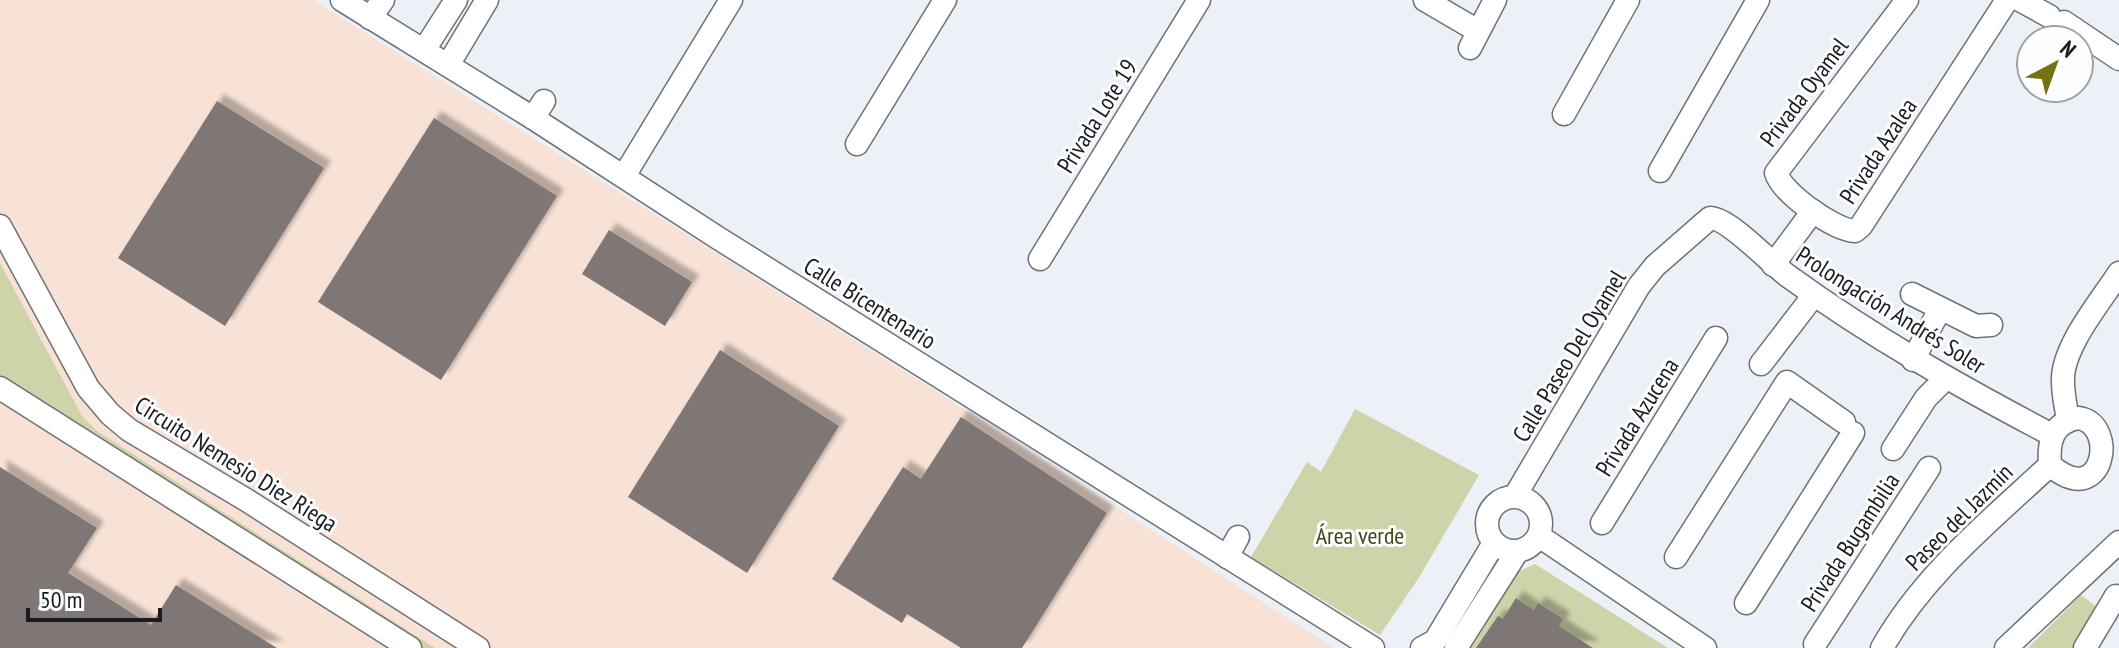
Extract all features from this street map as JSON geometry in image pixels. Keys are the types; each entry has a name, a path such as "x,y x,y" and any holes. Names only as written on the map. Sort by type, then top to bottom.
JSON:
{"street":[{"name":"Calle Bicentenario","path":"342,0 377,9 424,50 448,65 538,109 624,176 718,238 1232,547 1373,648"},
{"path":"424,50 456,0"},
{"path":"448,65 487,0"},
{"path":"624,176 731,0"},
{"path":"857,144 945,0"},
{"name":"Privada Lote 19","path":"1040,259 1199,0"},
{"path":"1425,0 1474,39 1495,0"},
{"path":"1564,114 1628,0"},
{"path":"1660,171 1758,0"},
{"name":"Privada Oyamel","path":"1813,211 1780,181 1776,173 1907,0"},
{"name":"Privada Azalea","path":"1773,265 1813,211 1840,229 1855,231 1861,226 2007,0"},
{"path":"2020,0 2119,59"},
{"name":"Prolongación Andrés Soler","path":"1710,218 1722,221 1814,295 1913,360 1945,379 2060,427"},
{"name":"Calle Paseo Del Oyamel","path":"1515,496 1639,286 1655,266 1710,218"},
{"name":"Circuito Nemesio Diez Riega","path":"0,226 88,388 110,414 129,430 248,501 478,648"},
{"path":"2060,427 2087,419 2111,425 2108,439 2114,463 2089,478 2070,479 2050,465 2048,451 2060,427 2064,366 2072,347 2119,273"},
{"path":"1912,294 1976,326 1991,325"},
{"path":"1761,364 1814,295"},
{"path":"1913,360 1940,309"},
{"name":"Privada Azucena","path":"1602,523 1716,338"},
{"path":"1893,449 1926,398 1945,379"},
{"path":"1676,557 1787,382 1849,428 1746,603"},
{"path":"0,388 412,648 433,620"},
{"name":"Paseo del Jazmín","path":"1882,648 1897,621 1955,552 2050,465"},
{"name":"Privada Bugambilia","path":"1815,644 1929,468"},
{"path":"1456,648 1517,552 1539,536 1542,527 1538,509 1524,498 1515,496 1499,500 1488,513 1488,531 1494,543 1502,549 1517,552"},
{"path":"1539,536 1705,648"},
{"path":"2006,648 2119,542"},
{"path":"1422,648 1435,641 1494,543"},
{"path":"2083,576 2117,597 2085,648"}],"shaded area":[{"path":"0,0 313,0 941,394 1334,648 0,648"}],"green space":[{"path":"0,263 82,416 97,431 435,648 410,648 0,389"},
{"name":"Área verde","path":"1355,409 1479,475 1420,576 1380,635 1251,557 1307,462 1321,472"},
{"path":"1535,564 1668,648 1466,648 1519,571"},
{"path":"2081,595 2100,609 2075,648 2028,648"}],"building":[{"path":"217,101 324,168 225,326 118,258"},
{"path":"434,118 557,196 441,380 318,302"},
{"path":"609,230 692,282 665,326 582,274"},
{"path":"720,350 839,426 747,573 628,497"},
{"path":"961,417 1107,513 1022,648 961,648 907,614 902,623 832,579 903,467 921,479"},
{"path":"0,467 97,528 68,573 151,625 176,585 277,648 0,648"},
{"path":"1516,598 1534,610 1538,603 1563,619 1559,626 1593,648 1476,648 1498,616 1503,619"}]}
